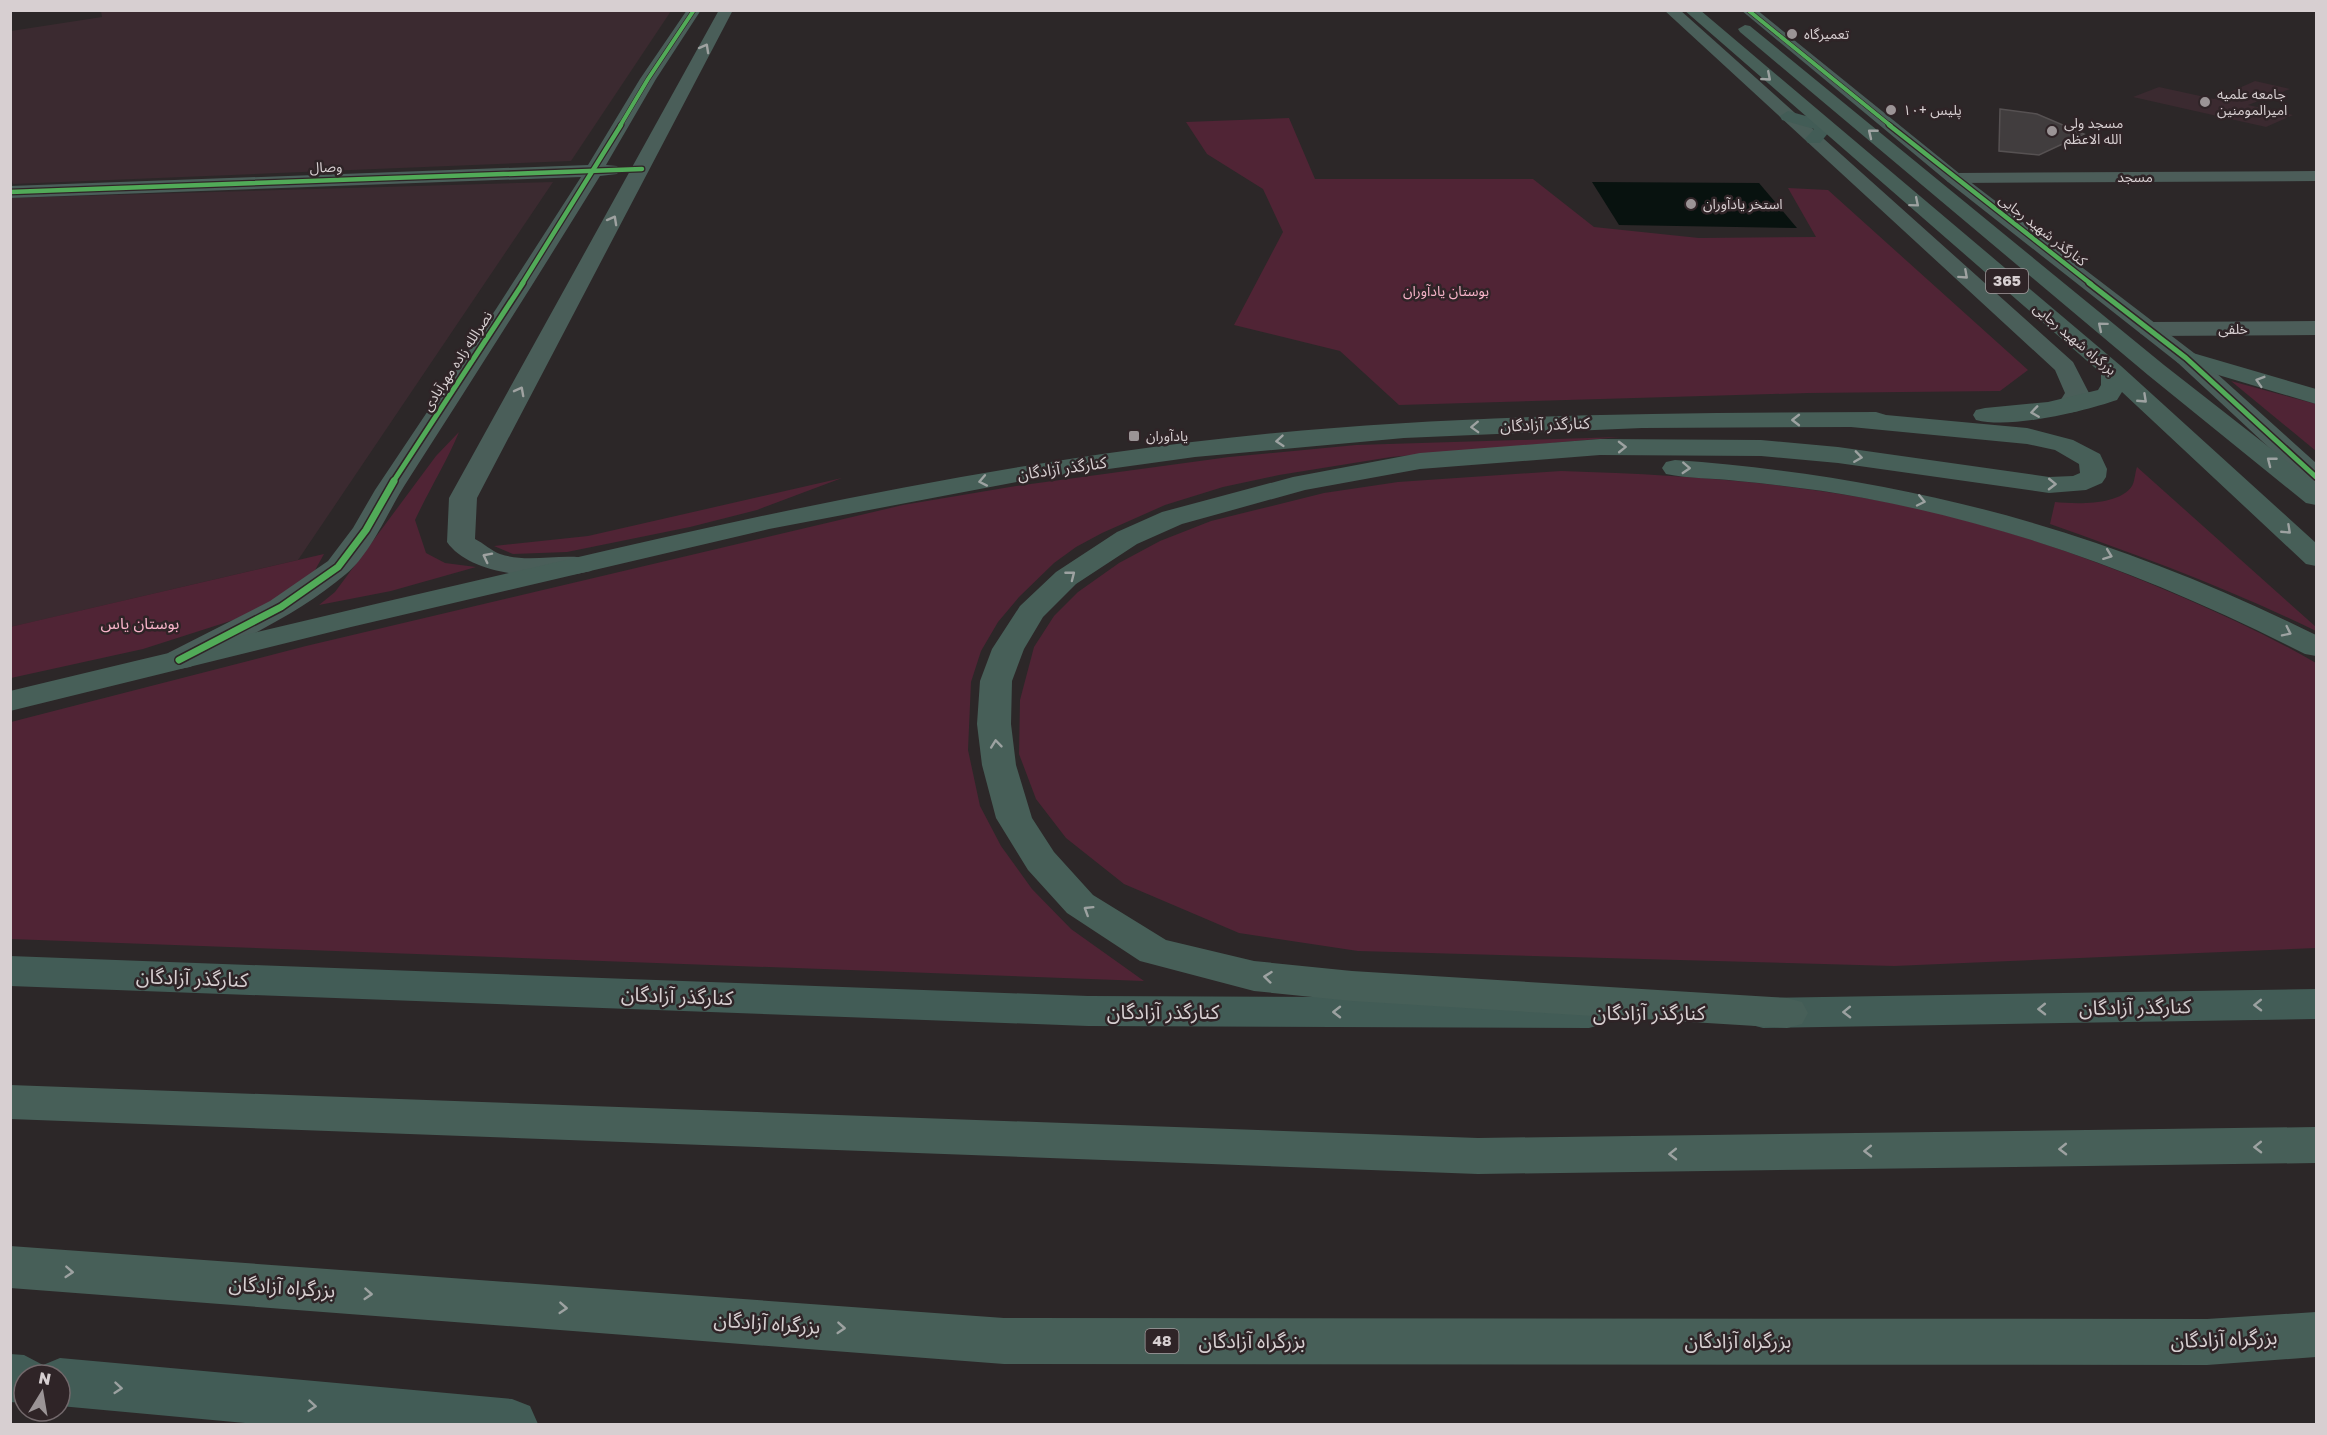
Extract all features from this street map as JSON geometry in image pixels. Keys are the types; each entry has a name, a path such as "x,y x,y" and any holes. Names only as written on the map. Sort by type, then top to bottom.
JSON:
{"highway":[{"name":"بزرگراه شهید رجایی","path":"1691,10 1819,133 2113,371 2316,558"},
{"name":"بزرگراه شهید رجایی","path":"1740,14 1927,178 2156,370 2316,497"},
{"path":"2186,358 2316,397"},
{"name":"کنارگذر آزادگان","path":"10,701 351,618 804,514 1023,473 1195,449 1404,430 1641,421 1854,420 2029,413 2069,406 2108,395 2114,385 2113,371"},
{"path":"1787,1013 1488,997 1352,986 1254,976 1154,951 1080,904 1041,861 1014,818 999,765 994,724 996,681 1008,649 1031,612 1066,578 1099,555 1136,534 1172,518 1302,483 1355,472 1420,461 1515,452 1683,446 1761,448 1838,454 2049,485 2078,484 2093,477 2094,469 2091,460 2064,445 2027,436 1854,420"},
{"path":"1355,472 1433,471 1569,464 1644,466 1712,470 1889,495 2027,528 2097,551 2178,582 2316,647"},
{"path":"10,1101 1478,1156 2316,1146"},
{"name":"بزرگراه آزادگان","path":"10,1267 1004,1341 2207,1342 2316,1335"}],"main road":[{"name":"کنارگذر آزادگان","path":"10,971 1088,1011 1787,1013 2316,1004"},
{"path":"72,1384 512,1425"}],"street":[{"name":"نصرالله زاده مهرآبادی","path":"179,660 281,607 338,567 366,530 388,490 594,171 648,79 694,10"},
{"path":"586,565 533,567 492,561 461,542 463,498 726,10"},
{"path":"1671,10 1788,116 1819,133 2065,367 2077,393 2069,406"},
{"name":"کنارگذر شهید رجایی","path":"1740,14 2150,329 2186,358 2316,477"},
{"name":"وصال","path":"10,192 642,169"},
{"name":"مسجد","path":"1954,178 2316,176"},
{"path":"1927,178 1954,178"},
{"name":"خلفی","path":"2150,329 2316,328"}],"shaded area":[{"path":"101,10 671,11 571,161 13,184 10,175 11,31 102,17"},
{"name":"جامعه علمیه امیرالمومنین","path":"2255,81 2290,89 2248,105 2293,115 2266,127 2133,97 2159,87 2214,99"},
{"path":"553,182 298,560 11,627 11,198"},
{"name":"استخر یادآوران","path":"1592,182 1759,183 1797,228 1619,225"}],"green space":[{"name":"بوستان یادآوران","path":"1289,118 1315,179 1533,179 1594,227 1699,238 1816,237 1788,188 1828,190 2028,370 2000,391 1808,393 1399,405 1340,351 1234,325 1283,232 1263,189 1207,154 1186,122"},
{"path":"2231,381 2316,404 2316,451"},
{"path":"459,432 415,520 426,553 445,563 476,567 391,591 319,605 335,592 436,456"},
{"path":"1620,437 1391,457 1279,475 1223,487 1165,505 1076,547 1054,563 1019,597 998,622 981,651 971,682 968,750 980,806 1001,846 1032,889 1071,929 1144,981 11,939 11,722 306,646 903,505 1016,486 1229,457 1356,445"},
{"path":"2137,467 2316,627 2316,631 2185,574 2050,524 2055,502 2096,502 2126,493 2134,482"},
{"path":"1561,471 1673,476 1785,486 1859,497 1942,514 2023,537 2103,565 2233,620 2316,663 2316,948 1894,966 1358,951 1239,933 1124,884 1066,838 1036,799 1019,754 1020,700 1034,647 1054,616 1078,592 1119,563 1160,541 1211,521 1324,493 1398,482"},
{"path":"842,478 757,510 690,527 567,552 513,554 494,546 588,536"},
{"name":"بوستان یاس","path":"324,554 314,572 297,587 246,616 143,649 11,678 10,627"}],"building":[{"name":"مسجد ولی الله الاعظم","path":"2000,109 2037,114 2084,134 2039,155 1999,151"}],"cycle path":[{"path":"179,660 281,607 338,567 366,530 388,490 507,309 603,156 648,79 694,10"},
{"path":"1748,10 1954,178 2186,358 2316,477"},
{"path":"10,192 642,169"}],"place":[{"name":"تعمیرگاه","path":"1792,34"},
{"name":"جامعه علمیه امیرالمومنین","path":"2205,102"},
{"name":"پلیس +۱۰","path":"1891,110"},
{"name":"مسجد ولی الله الاعظم","path":"2052,131"},
{"name":"استخر یادآوران","path":"1691,204"},
{"name":"یادآوران","path":"1134,436"}]}
